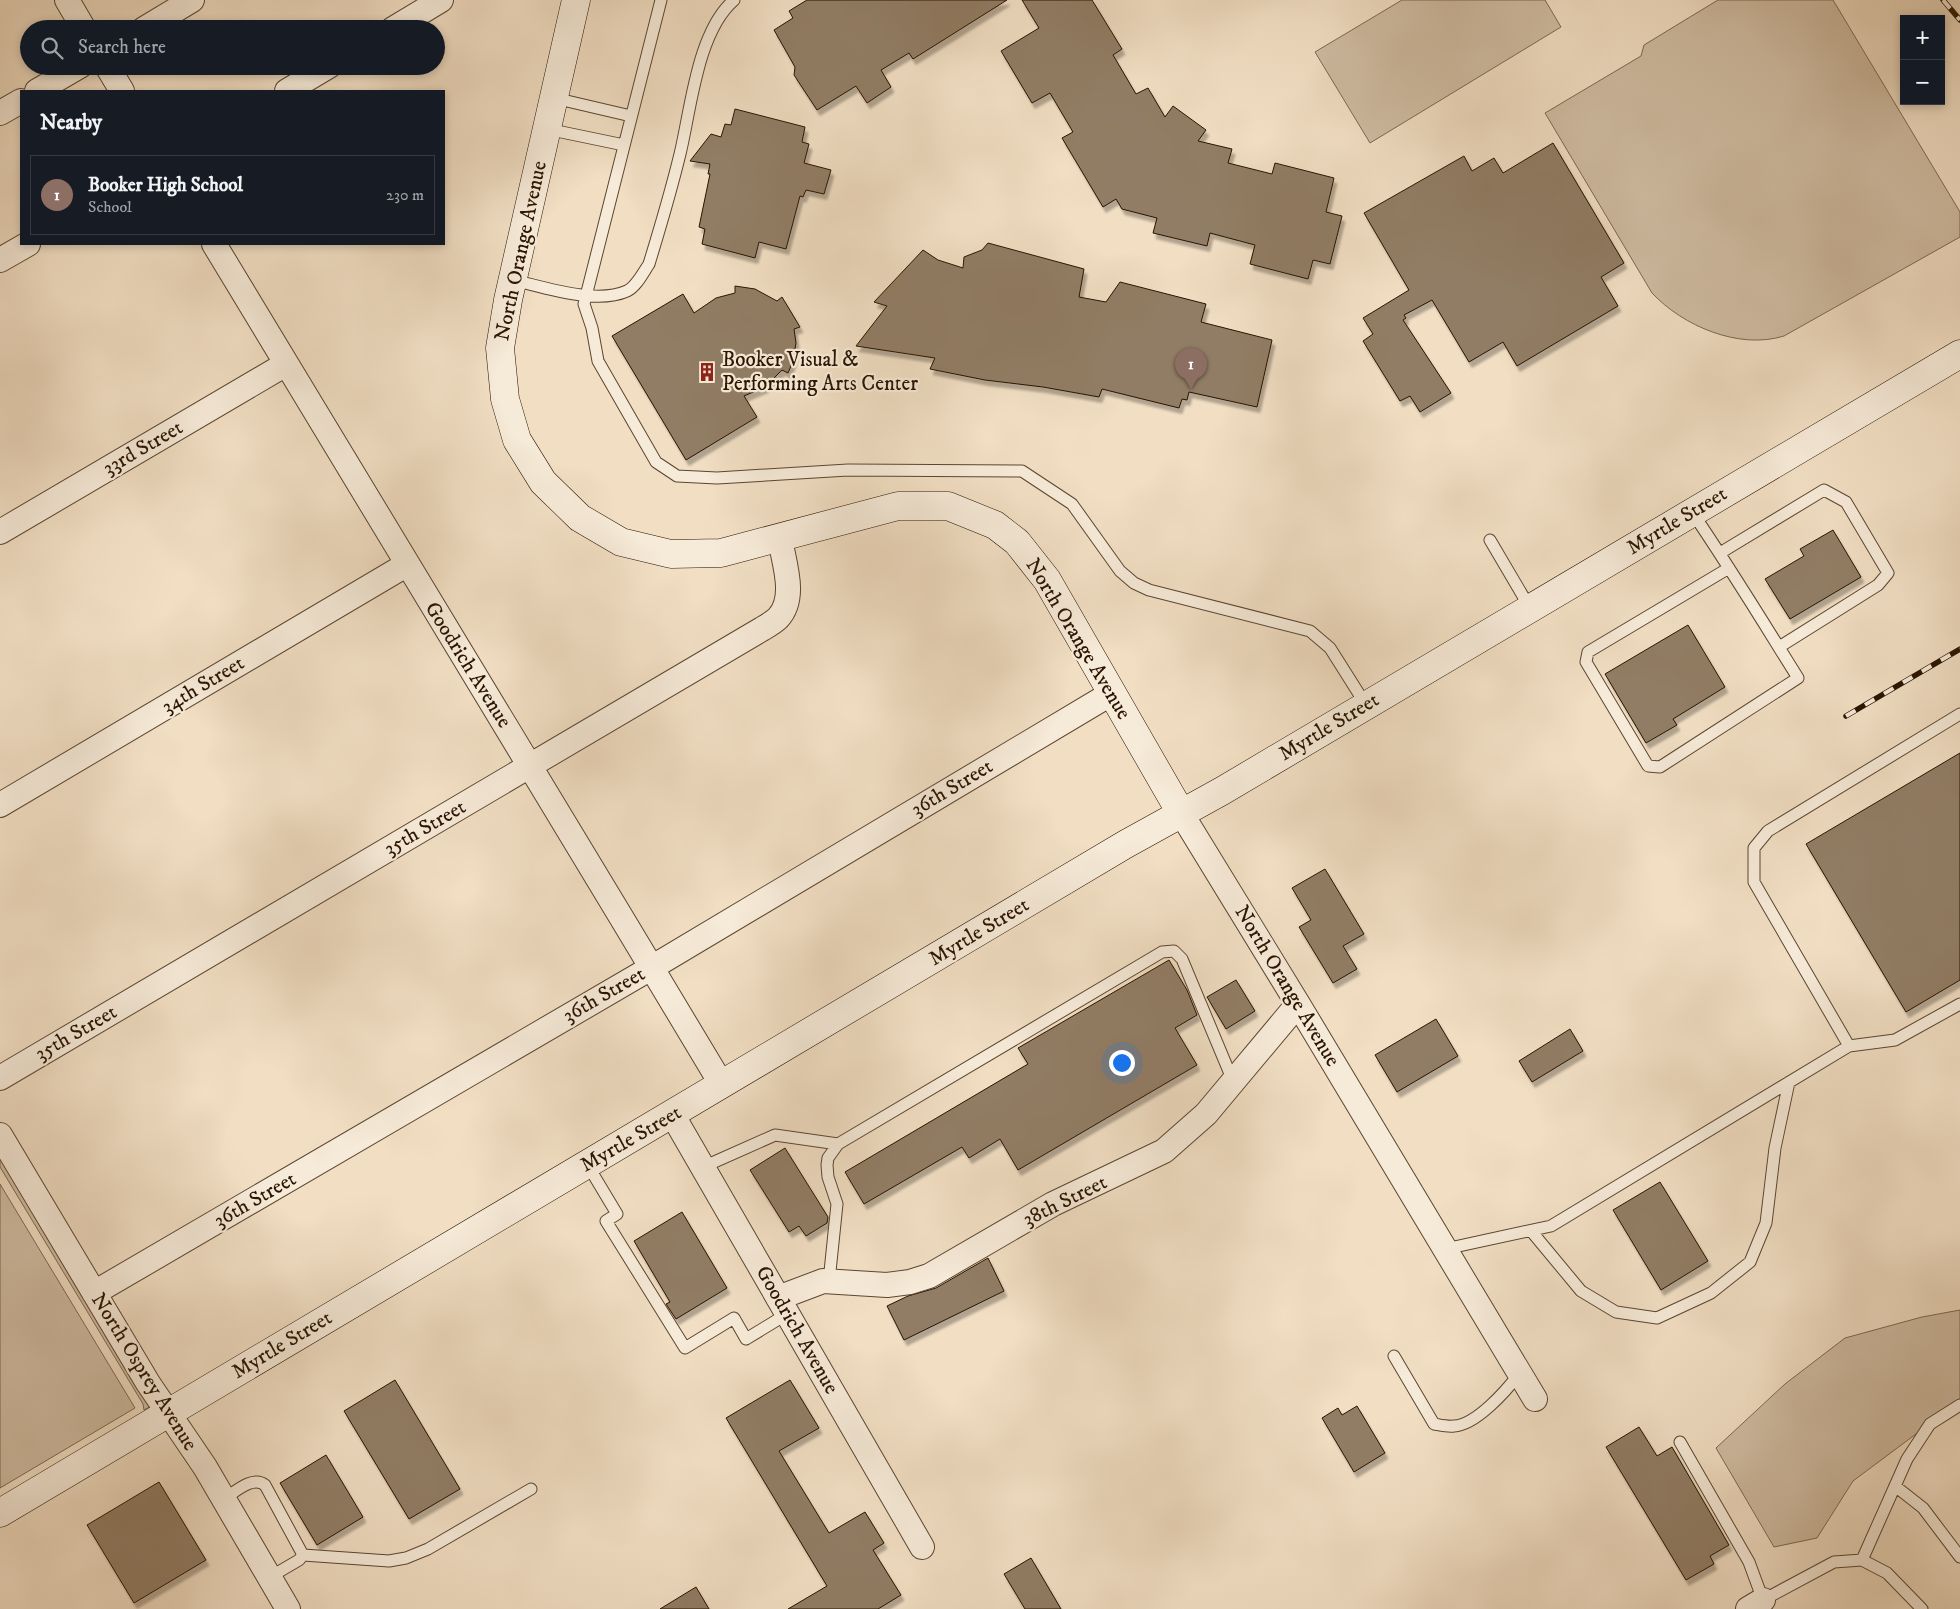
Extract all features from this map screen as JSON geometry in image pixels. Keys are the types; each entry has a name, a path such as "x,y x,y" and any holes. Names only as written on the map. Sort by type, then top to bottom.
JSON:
{"street":[{"path":"66,0 78,20"},
{"path":"159,20 192,0"},
{"path":"408,20 441,0"},
{"name":"North Orange Avenue","path":"576,0 513,280 500,348 505,399 517,440 543,482 580,518 621,542 671,554 721,554 898,506 948,506 995,525 1017,542 1052,589 1181,813 1298,1004 1534,1399"},
{"path":"39,90 65,75"},
{"path":"112,75 121,90"},
{"path":"289,90 314,75"},
{"path":"0,113 20,102"},
{"path":"0,260 26,245"},
{"name":"Goodrich Avenue","path":"215,245 406,565 531,766 722,1085"},
{"name":"Myrtle Street","path":"0,1513 1126,844 1366,705 1960,354"},
{"name":"33rd Street","path":"0,532 286,364"},
{"name":"35th Street","path":"0,1078 531,766 778,618 786,606 788,588 780,539"},
{"name":"34th Street","path":"0,805 406,565"},
{"name":"36th Street","path":"94,1293 651,968 1112,693"},
{"name":"38th Street","path":"783,1306 814,1283 887,1285 910,1282 929,1276 1053,1204 1164,1151 1206,1114 1298,1004"},
{"name":"Goodrich Avenue","path":"672,1114 922,1546"},
{"name":"North Osprey Avenue","path":"0,1135 148,1383 224,1499 288,1609"}],"lane":[{"path":"660,0 584,304 592,328 598,361 656,462 676,476 717,478 848,470 1022,471 1072,504 1120,571 1134,583 1149,590 1310,631 1330,648 1366,705"},
{"path":"513,280 585,295 606,296 628,291 648,264 680,153 698,68 714,27 728,5 734,0"},
{"path":"554,98 631,116"},
{"path":"547,129 624,144"},
{"path":"1720,553 1824,490 1846,502 1888,572 1878,585 1778,647"},
{"path":"1692,512 1720,553 1798,678 1660,767 1648,766 1586,662 1588,652 1729,568"},
{"path":"1490,540 1530,608"},
{"path":"1849,1046 1754,882 1754,848 1768,831 1960,714"},
{"path":"830,1282 837,1204 828,1177 827,1165 828,1158 838,1144 1127,971 1169,950 1178,954 1188,970 1233,1081"},
{"path":"1445,1249 1532,1232 1551,1226 1849,1046 1895,1040 1960,1004"},
{"path":"1532,1232 1581,1291 1616,1312 1657,1318 1711,1294 1750,1262 1766,1223 1774,1148 1789,1082"},
{"path":"703,1167 775,1135 838,1144"},
{"path":"587,1164 617,1214 606,1221 684,1348 734,1318 746,1339 783,1306"},
{"path":"1394,1356 1434,1424 1455,1427 1474,1418 1507,1389 1519,1374"},
{"path":"1862,1560 1907,1459 1930,1424 1960,1405"},
{"path":"1680,1442 1749,1562 1755,1604 1834,1562 1862,1560 1887,1573 1922,1609"},
{"path":"224,1499 251,1483 262,1482 303,1555"},
{"path":"1895,1486 1923,1508 1960,1557"},
{"path":"303,1555 389,1561 406,1558 428,1549 531,1488"},
{"path":"270,1577 299,1560 303,1555"}],"shaded area":[{"path":"1402,0 1545,0 1561,27 1370,143 1315,52"},
{"path":"1718,0 1833,0 1960,212 1960,237 1784,336 1767,340 1749,340 1713,332 1679,316 1652,293 1545,113 1641,56 1644,45"},
{"path":"0,1155 151,1406 144,1410 143,1404 0,1167"},
{"path":"0,1184 135,1408 0,1488"},
{"path":"1960,1310 1960,1406 1920,1431 1853,1481 1817,1538 1774,1547 1716,1448 1785,1384 1845,1338 1922,1317"}],"building":[{"path":"807,0 1007,0 913,59 909,53 881,70 891,87 867,103 856,86 817,110 794,75 795,67 774,30 793,18 789,11"},
{"path":"1022,0 1092,0 1122,49 1113,55 1136,94 1148,88 1165,117 1173,106 1206,130 1198,141 1232,149 1228,163 1272,174 1275,163 1334,178 1326,212 1342,216 1330,264 1313,260 1308,279 1250,264 1255,245 1210,233 1207,246 1153,233 1157,218 1122,209 1116,199 1103,207 1062,138 1073,132 1050,93 1032,103 1001,51 1039,28"},
{"path":"735,109 805,127 802,142 809,144 804,163 831,170 824,194 806,190 803,197 800,196 786,249 759,242 755,258 702,244 705,229 699,227 710,174 708,174 710,164 690,161 711,134 721,137 725,124 731,125"},
{"path":"1553,143 1624,263 1601,277 1618,306 1517,366 1503,342 1469,362 1432,300 1404,315 1406,318 1403,320 1451,393 1420,412 1410,396 1400,401 1363,341 1373,334 1363,318 1409,290 1364,213 1464,156 1472,171 1494,158 1503,173"},
{"path":"988,243 1084,269 1079,297 1106,302 1120,282 1206,304 1201,322 1272,340 1257,407 1189,392 1187,400 1182,399 1179,408 1102,389 1099,397 1043,387 985,380 930,369 935,358 856,346 887,306 874,302 923,250 938,260 963,268 964,257 982,250"},
{"name":"Booker Visual & Performing Arts Center","path":"735,286 755,289 777,301 782,297 800,327 794,329 796,343 793,361 788,373 782,370 765,387 744,396 757,417 686,460 612,336 683,294 694,313 716,298 735,293"},
{"path":"1833,530 1861,577 1790,619 1765,579 1804,556 1800,549"},
{"path":"1688,625 1725,687 1673,719 1677,725 1646,743 1605,674"},
{"path":"1960,753 1960,980 1906,1012 1806,844"},
{"path":"1325,869 1364,934 1343,946 1357,969 1333,983 1299,927 1311,920 1292,888"},
{"path":"1169,960 1187,990 1197,1015 1175,1028 1197,1065 1018,1170 1000,1139 969,1158 962,1147 864,1204 845,1172 1028,1064 1018,1048"},
{"path":"1236,980 1255,1011 1226,1029 1207,997"},
{"path":"1436,1019 1458,1056 1397,1092 1375,1055"},
{"path":"1570,1029 1583,1051 1532,1082 1519,1061"},
{"path":"785,1148 828,1217 827,1223 806,1236 799,1226 789,1232 750,1170"},
{"path":"1660,1182 1708,1261 1661,1290 1613,1210"},
{"path":"682,1212 727,1288 676,1319 666,1304 670,1302 634,1241"},
{"path":"988,1258 1004,1291 904,1340 887,1306 908,1296 936,1288"},
{"path":"395,1380 460,1489 409,1519 344,1411"},
{"path":"790,1380 819,1428 779,1451 829,1533 865,1512 884,1543 873,1550 901,1595 878,1609 788,1609 827,1586 726,1418"},
{"path":"1357,1406 1385,1453 1354,1472 1322,1418 1338,1408 1342,1415"},
{"path":"1639,1427 1657,1456 1672,1447 1729,1545 1710,1556 1714,1564 1686,1580 1606,1447"},
{"path":"326,1455 363,1517 317,1545 280,1483"},
{"path":"159,1482 206,1560 134,1603 87,1525"},
{"path":"1031,1558 1061,1609 1025,1609 1004,1574"},
{"path":"696,1587 709,1609 660,1609"}],"railway":[{"path":"1943,0 1960,20"},
{"path":"1846,716 1960,649"}],"place":[{"name":"Booker Visual & Performing Arts Center","path":"707,372"},
{"name":"Booker High School","path":"1191,389"}]}
